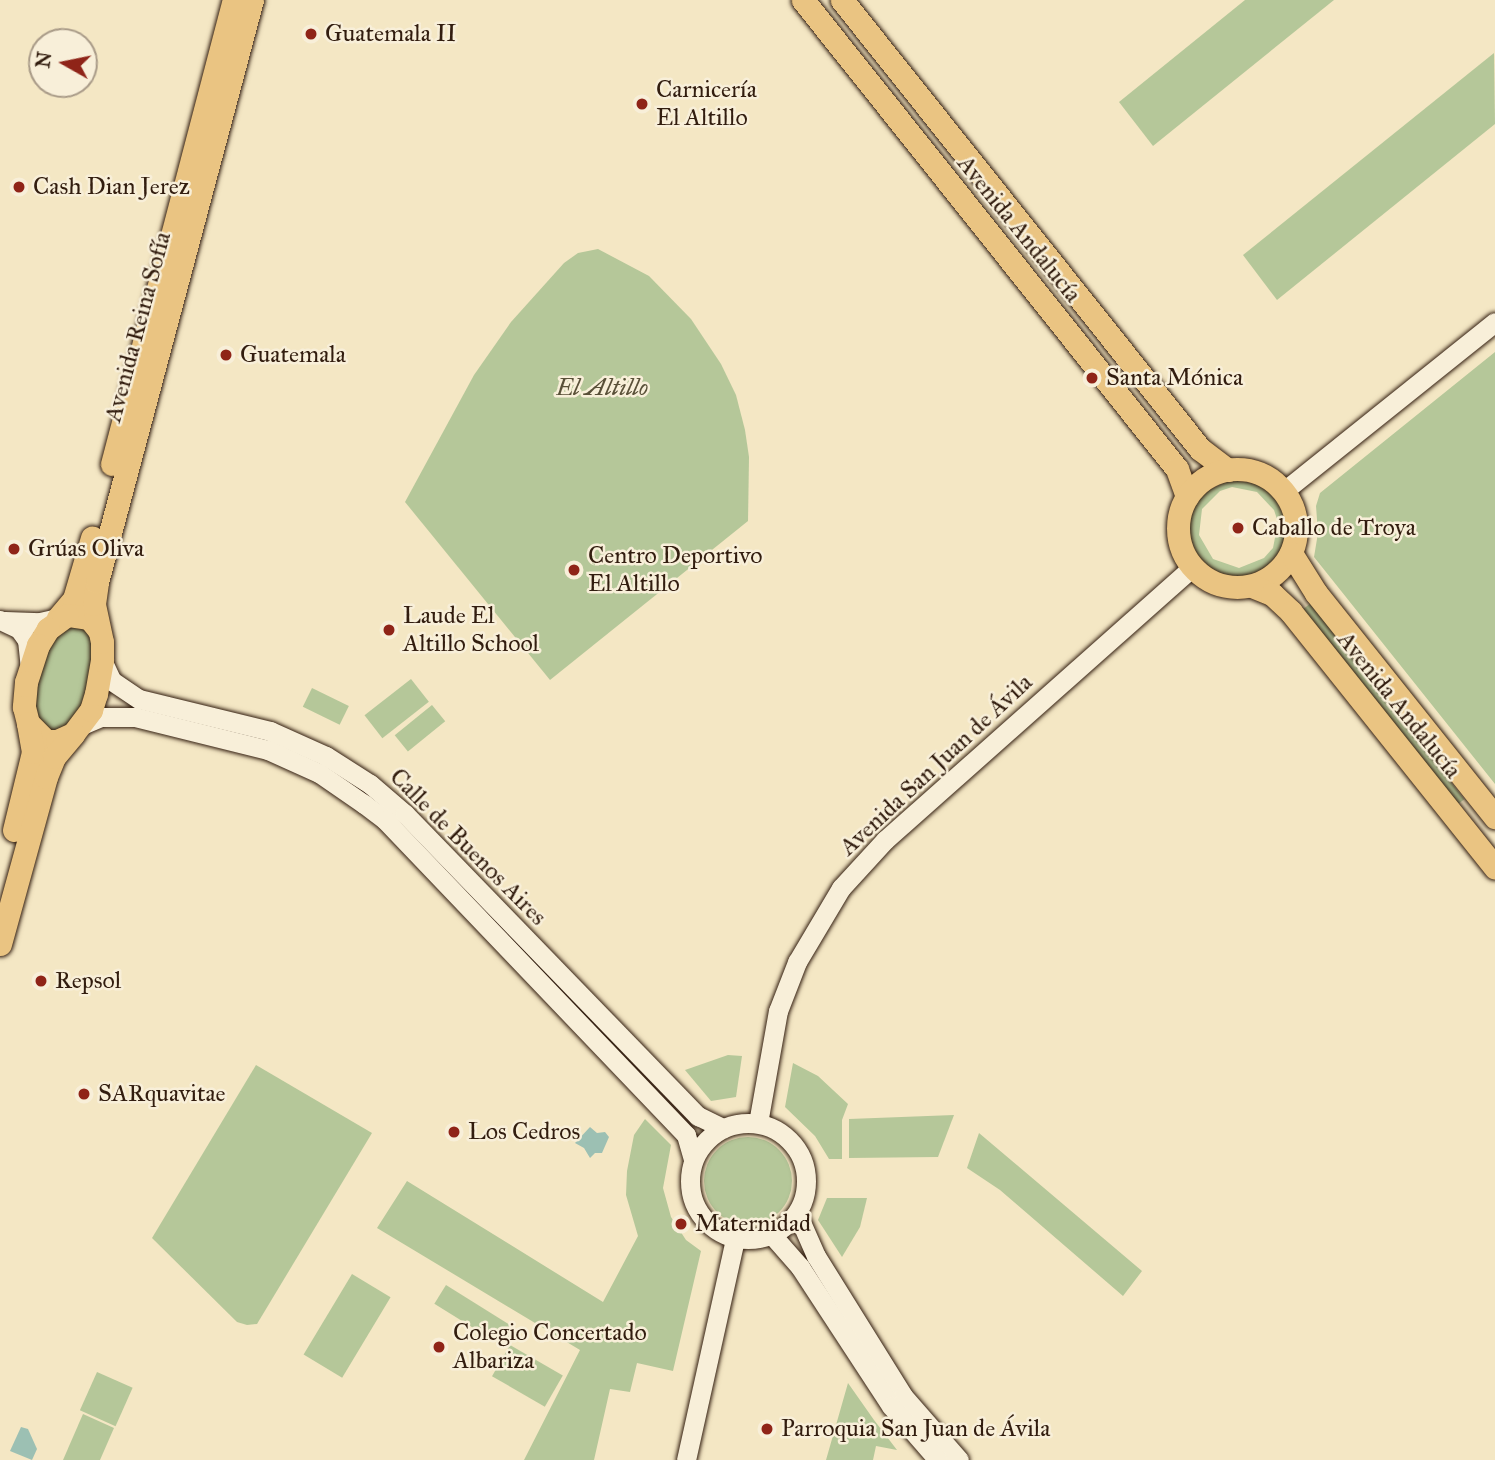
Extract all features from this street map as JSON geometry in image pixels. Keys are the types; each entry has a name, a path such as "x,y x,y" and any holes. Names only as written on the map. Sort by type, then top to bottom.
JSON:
{"main road":[{"name":"Avenida Reina Sofía","path":"28,723 24,695 30,668 43,636 74,600 82,576 234,0"},
{"name":"Avenida Reina Sofía","path":"78,729 96,694 102,660 94,604 97,582 252,0"},
{"name":"Avenida Andalucía","path":"803,0 1177,469 1187,496"},
{"name":"Avenida Andalucía","path":"842,0 1200,449 1228,470"},
{"path":"1228,470 1253,470 1270,478 1284,491 1294,509 1297,529 1291,553 1283,567 1267,580 1252,586 1227,587 1208,580 1192,567 1182,551 1178,533 1179,514 1187,496 1199,482 1215,472 1228,470"},
{"name":"Avenida Andalucía","path":"1291,553 1304,578 1495,817"},
{"name":"Avenida Andalucía","path":"1252,586 1272,594 1291,612 1495,868"},
{"path":"58,618 80,615 98,628"},
{"path":"28,723 46,740 57,741 78,729"},
{"path":"0,883 33,752 28,723"},
{"path":"0,944 46,777 54,757 78,729"}],"street":[{"path":"1284,491 1495,322"},
{"name":"Avenida San Juan de Ávila","path":"758,1124 778,1011 797,962 841,888 885,840 1192,567"},
{"path":"2,620 25,622 58,618"},
{"path":"2,620 19,629 27,640 30,668"},
{"name":"Calle de Buenos Aires","path":"102,660 112,681 139,699 270,731 327,755 370,783 411,820 698,1116 723,1128"},
{"name":"Calle de Buenos Aires","path":"78,729 101,717 135,717 268,750 319,773 374,812 686,1135 693,1160"},
{"path":"758,1124 779,1132 794,1146 803,1163 806,1181 797,1213 786,1226 772,1235 755,1239 735,1239 719,1232 703,1219 693,1201 690,1185 693,1160 702,1144 723,1128 758,1124"},
{"path":"797,1213 816,1256 903,1396 959,1460"},
{"path":"772,1235 800,1267 891,1406 937,1460"},
{"path":"686,1460 735,1239"}],"green space":[{"path":"1245,0 1334,0 1153,146 1119,102"},
{"path":"1494,53 1495,124 1277,300 1243,255"},
{"name":"El Altillo","path":"598,249 649,276 691,319 721,364 736,395 745,430 749,457 748,521 550,680 405,502 474,375 511,322 564,263 578,253"},
{"path":"1495,352 1495,784 1314,557 1318,533 1316,506 1320,493"},
{"path":"1230,480 1260,484 1272,493 1286,520 1286,536 1270,565 1255,574 1239,577 1222,574 1207,566 1196,553 1190,537 1189,520 1203,493","holes":["1232,487 1257,492 1274,510 1278,522 1273,548 1264,558 1239,568 1213,559 1199,535 1202,509 1220,491"]},
{"path":"1311,603 1464,799 1456,806 1302,610"},
{"path":"76,625 86,629 92,640 91,672 79,712 70,725 52,731 35,719 36,685 48,647 64,626"},
{"path":"411,679 429,702 382,738 365,715"},
{"path":"312,688 349,706 340,725 303,707"},
{"path":"432,705 445,721 408,752 395,735"},
{"path":"728,1055 742,1056 736,1097 711,1101 685,1070"},
{"path":"793,1063 818,1076 848,1104 842,1120 842,1159 829,1159 815,1136 785,1107"},
{"path":"256,1065 372,1133 257,1324 247,1325 237,1322 152,1238"},
{"path":"954,1115 938,1157 849,1158 849,1119"},
{"path":"645,1119 671,1145 663,1188 671,1217 686,1240 701,1251 673,1371 637,1363 630,1392 610,1389 594,1460 524,1460 580,1350 377,1228 407,1181 603,1302 638,1236 626,1195 627,1171 634,1135"},
{"path":"979,1133 1142,1271 1123,1296 1000,1190 967,1168"},
{"path":"748,1137 765,1141 779,1150 788,1164 792,1181 788,1198 779,1212 765,1221 748,1225 731,1221 717,1212 708,1198 704,1181 708,1164 717,1150 731,1141"},
{"path":"827,1198 867,1198 860,1227 842,1257 818,1220"},
{"path":"352,1274 391,1297 342,1378 304,1355"},
{"path":"446,1285 516,1328 504,1347 434,1304"},
{"path":"510,1345 563,1376 545,1407 492,1376"},
{"path":"97,1372 133,1388 116,1426 80,1410"},
{"path":"848,1383 897,1450 876,1446 873,1460 826,1460"},
{"path":"83,1414 114,1428 100,1460 63,1460"}],"water":[{"path":"590,1127 597,1133 605,1132 609,1137 602,1153 595,1153 590,1158 584,1148 575,1143"},
{"path":"21,1427 28,1429 37,1449 32,1460 10,1451"}],"place":[{"name":"Guatemala II","path":"311,34"},
{"name":"Carnicería El Altillo","path":"642,104"},
{"name":"Cash Dian Jerez","path":"19,187"},
{"name":"Guatemala","path":"226,355"},
{"name":"Santa Mónica","path":"1092,378"},
{"name":"Caballo de Troya","path":"1238,528"},
{"name":"Grúas Oliva","path":"14,549"},
{"name":"Centro Deportivo El Altillo","path":"574,570"},
{"name":"Laude El Altillo School","path":"389,630"},
{"name":"Repsol","path":"41,981"},
{"name":"SARquavitae","path":"84,1094"},
{"name":"Los Cedros","path":"454,1132"},
{"name":"Maternidad","path":"681,1224"},
{"name":"Colegio Concertado Albariza","path":"439,1347"},
{"name":"Parroquia San Juan de Ávila","path":"767,1429"}]}
